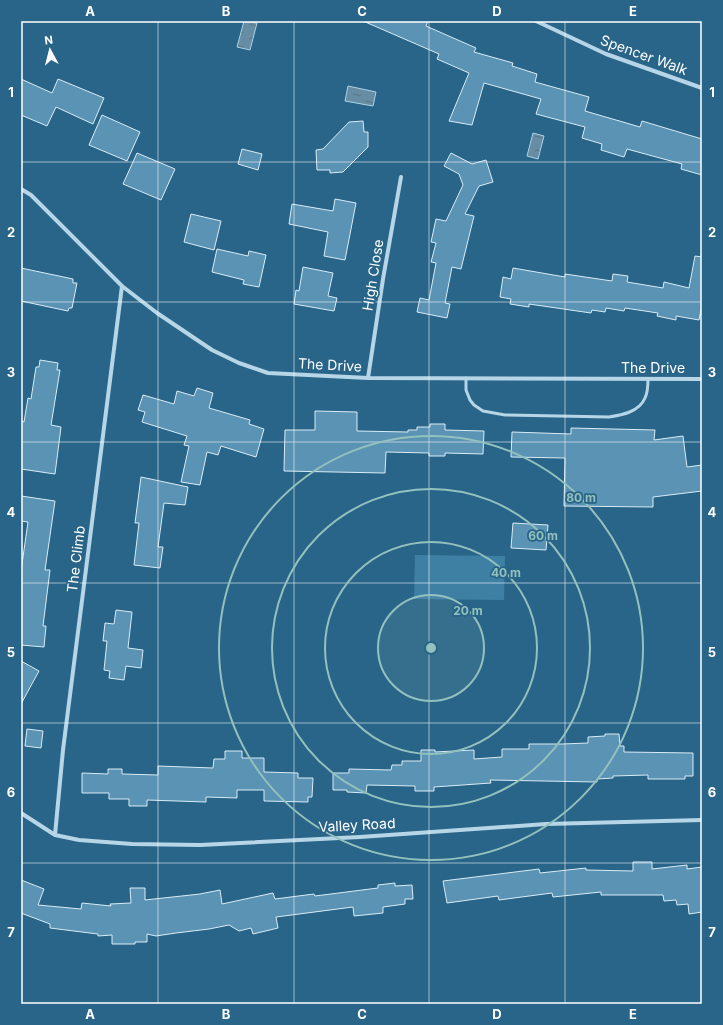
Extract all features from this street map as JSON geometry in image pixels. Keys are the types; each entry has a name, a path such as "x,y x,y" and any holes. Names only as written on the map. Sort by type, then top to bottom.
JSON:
{"street":[{"name":"Spencer Walk","path":"536,21 606,54 702,88"},
{"name":"High Close","path":"368,378 383,279 401,177"},
{"name":"The Drive","path":"21,189 31,195 122,286 157,313 212,350 239,363 268,373 368,378 702,379"},
{"name":"The Climb","path":"55,835 64,750 122,286"},
{"name":"Valley Road","path":"21,813 55,835 79,840 132,844 200,845 360,837 546,824 702,820"}],"lane":[{"path":"466,378 466,390 470,400 474,406 483,412 505,415 609,417 625,414 637,408 645,399 648,390 648,379"}],"shaded area":[{"path":"415,555 505,556 504,600 414,599"}],"water":[{"path":"244,21 257,23 250,50 237,47"},
{"path":"348,86 376,92 373,106 345,101"},
{"path":"533,133 544,136 538,159 527,156"}],"building":[{"path":"363,21 428,21 426,26 476,48 474,52 513,63 512,66 537,74 535,82 589,97 585,111 640,127 642,121 702,139 702,175 681,169 682,164 627,149 624,157 601,150 602,144 582,138 585,127 536,114 541,99 484,83 472,125 449,121 469,73 437,59 439,54"},
{"path":"21,79 52,93 58,79 104,98 93,124 56,107 47,126 21,115"},
{"path":"102,115 140,132 127,161 89,145"},
{"path":"363,121 364,132 368,132 368,147 343,172 330,173 330,170 317,170 316,150 323,149 349,122"},
{"path":"242,149 262,154 258,170 238,164"},
{"path":"137,153 175,169 161,200 123,184"},
{"path":"451,153 472,164 486,160 493,182 479,186 465,214 474,216 461,269 452,267 445,303 450,304 447,318 417,312 420,298 429,300 436,263 431,262 436,243 431,242 436,219 446,221 463,185 459,174 444,166"},
{"path":"335,199 356,203 345,260 324,256 328,232 289,224 292,204 333,211"},
{"path":"191,214 221,221 214,250 184,242"},
{"path":"217,249 248,256 249,251 266,255 259,287 243,284 244,280 212,272"},
{"path":"695,256 702,257 702,305 699,320 676,316 676,320 657,316 658,313 625,308 624,311 606,308 605,312 592,310 591,313 529,304 529,307 510,304 511,299 500,297 503,277 511,279 513,268 565,277 565,274 612,281 613,274 628,276 627,282 663,288 664,282 689,288"},
{"path":"303,267 333,273 328,296 337,298 334,311 294,304 296,290 299,291"},
{"path":"21,268 73,279 73,283 77,283 72,308 69,308 68,311 21,301"},
{"path":"40,360 58,363 57,370 60,370 51,425 61,427 55,474 21,469 21,421 24,422 28,398 31,399 36,367 39,367"},
{"path":"197,388 213,393 209,408 250,420 249,424 264,429 256,457 221,446 218,455 207,452 200,485 181,482 189,446 184,445 187,436 142,422 145,412 138,410 143,395 174,404 177,391 194,396"},
{"path":"315,411 357,412 357,431 408,432 408,430 417,430 417,427 430,427 430,424 445,424 445,430 484,431 483,454 445,453 445,456 429,456 429,453 386,452 385,473 284,471 285,430 315,430"},
{"path":"571,428 655,430 654,440 683,436 687,467 702,465 702,491 653,497 653,507 564,506 565,458 511,457 512,432 571,434"},
{"path":"141,477 188,487 185,505 164,503 158,547 163,547 160,568 134,565 139,523 135,523"},
{"path":"21,496 55,501 45,570 50,570 43,626 46,626 44,647 21,645 21,571 28,522 21,521"},
{"path":"513,523 548,525 546,550 511,548"},
{"path":"116,610 132,612 128,648 143,650 141,668 126,666 124,680 109,678 110,671 104,670 107,641 103,641 105,623 114,624"},
{"path":"21,661 39,671 21,704"},
{"path":"27,729 43,731 41,748 25,746"},
{"path":"605,734 619,734 620,746 624,746 624,752 693,753 693,776 685,776 685,779 648,779 648,775 613,776 613,778 597,779 597,782 490,780 491,783 434,787 434,791 415,791 415,786 367,785 366,793 347,792 347,790 333,790 333,773 349,773 349,769 391,770 392,765 402,765 402,761 421,761 421,750 435,750 435,752 474,750 474,759 502,757 502,749 529,749 529,744 588,743 588,737 605,736"},
{"path":"225,751 242,751 242,758 264,758 264,772 298,773 298,778 313,778 312,797 308,797 308,802 264,801 264,790 237,790 237,798 206,797 206,802 147,800 147,806 129,806 129,799 109,799 109,793 82,793 82,773 108,774 108,769 122,769 122,774 158,775 158,766 213,768 214,759 225,759"},
{"path":"633,862 652,862 652,869 687,865 687,869 702,867 702,912 689,914 688,904 677,905 676,900 664,901 663,895 601,895 601,892 553,897 552,893 499,900 498,896 447,903 443,881 539,869 540,873 586,868 586,870 633,871"},
{"path":"21,880 44,889 38,905 81,909 82,903 111,906 110,904 131,903 130,888 145,888 145,900 200,894 220,890 222,904 273,893 275,899 314,894 315,896 378,888 378,885 395,883 395,886 412,885 413,899 405,899 405,904 383,907 383,913 354,916 353,907 276,917 278,928 253,934 251,928 239,931 229,925 156,936 147,934 147,942 135,942 135,944 112,944 112,935 98,936 98,934 50,928 50,924 21,913"}]}
